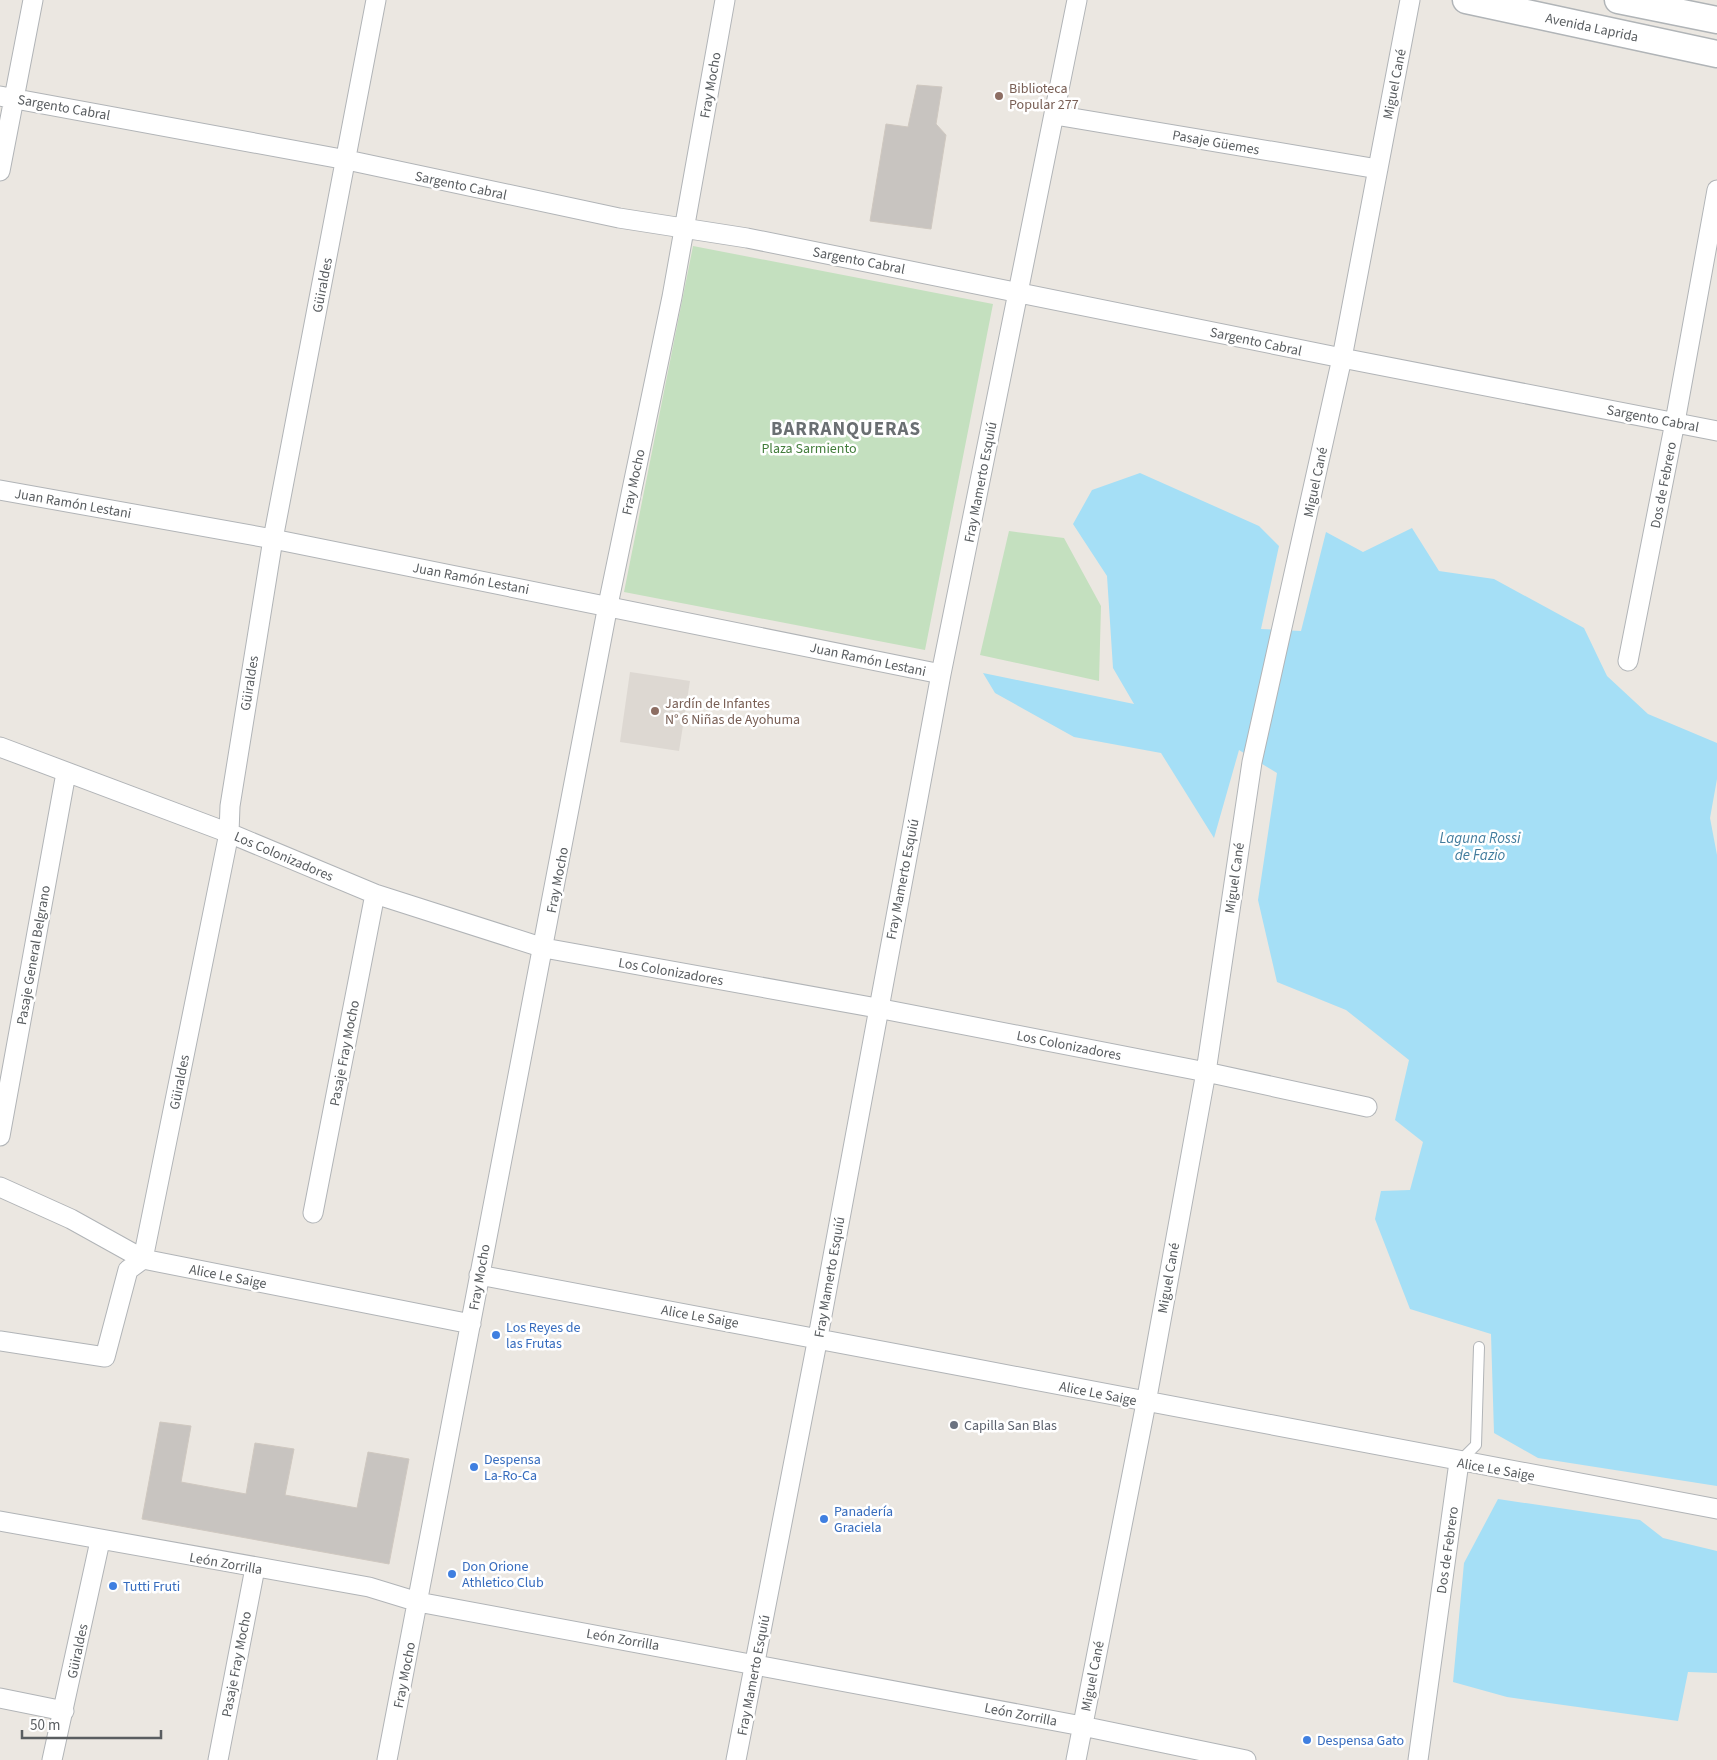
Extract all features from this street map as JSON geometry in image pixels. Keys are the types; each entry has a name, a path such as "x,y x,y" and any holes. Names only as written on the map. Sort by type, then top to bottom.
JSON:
{"main road":[{"name":"Avenida Laprida","path":"1466,0 1717,54"},
{"path":"1618,0 1717,20"}],"street":[{"path":"0,171 7,97 32,0"},
{"name":"Güiraldes","path":"144,1259 229,833 230,806 273,539 347,160 376,0"},
{"name":"Fray Mocho","path":"387,1760 479,1275 544,948 608,605 672,297 725,0"},
{"name":"Fray Mamerto Esquiú","path":"736,1760 818,1337 877,1008 941,674 1077,0"},
{"name":"Miguel Cané","path":"1076,1760 1146,1403 1206,1072 1252,762 1342,358 1410,0"},
{"name":"Sargento Cabral","path":"7,97 347,160 619,218 747,238 1342,358 1717,430"},
{"name":"Pasaje Güemes","path":"1055,115 1378,169"},
{"name":"Dos de Febrero","path":"1628,661 1675,422 1717,190"},
{"name":"Juan Ramón Lestani","path":"0,490 273,539 608,605 941,674"},
{"name":"Los Colonizadores","path":"0,746 66,773 229,833 375,894 544,948 877,1008 1206,1072 1367,1107"},
{"name":"Pasaje General Belgrano","path":"0,1136 66,773"},
{"name":"Pasaje Fray Mocho","path":"313,1213 375,894"},
{"name":"Alice Le Saige","path":"0,1187 71,1219 144,1259 470,1324"},
{"path":"0,1342 105,1357 128,1270 144,1259"},
{"name":"Alice Le Saige","path":"479,1275 818,1337 1146,1403 1717,1509"},
{"name":"Dos de Febrero","path":"1418,1760 1459,1462"},
{"name":"León Zorrilla","path":"0,1521 100,1541 369,1587 418,1602 756,1663 1082,1726 1246,1760"},
{"name":"Güiraldes","path":"52,1760 100,1541"},
{"name":"Pasaje Fray Mocho","path":"218,1760 255,1568"},
{"path":"0,1698 64,1710"}],"lane":[{"path":"1459,1462 1476,1445 1479,1346"}],"shaded area":[{"name":"Jardín de Infantes N° 6 Niñas de Ayohuma","path":"630,672 690,681 679,751 620,742"}],"green space":[{"name":"Plaza Sarmiento","path":"693,246 993,304 925,650 624,592"},
{"path":"1009,531 1064,538 1101,606 1099,681 980,655"}],"water":[{"name":"Laguna Rossi de Fazio","path":"1140,473 1259,526 1279,546 1261,629 1301,631 1326,532 1363,552 1412,528 1439,571 1494,579 1584,628 1607,676 1648,714 1717,743 1717,779 1710,818 1717,855 1717,1486 1538,1458 1494,1433 1491,1334 1410,1309 1375,1219 1381,1191 1410,1190 1423,1142 1395,1120 1409,1060 1346,1010 1277,982 1258,900 1277,773 1239,750 1214,838 1161,753 1074,737 995,693 983,673 1134,704 1113,668 1107,576 1073,524 1092,490"},
{"path":"1498,1499 1640,1520 1663,1538 1717,1551 1717,1673 1688,1672 1678,1721 1507,1697 1453,1682 1464,1563"}],"building":[{"path":"917,85 942,87 936,124 946,135 931,229 870,221 886,124 908,127"},
{"path":"160,1422 191,1426 181,1482 246,1494 255,1443 294,1449 285,1495 357,1508 368,1452 409,1459 389,1564 142,1519"}],"place":[{"name":"Biblioteca Popular 277","path":"999,96"},
{"name":"Jardín de Infantes N° 6 Niñas de Ayohuma","path":"655,711"},
{"name":"Los Reyes de las Frutas","path":"496,1335"},
{"name":"Capilla San Blas","path":"954,1425"},
{"name":"Despensa La-Ro-Ca","path":"474,1467"},
{"name":"Panadería Graciela","path":"824,1519"},
{"name":"Don Orione Athletico Club","path":"452,1574"},
{"name":"Tutti Fruti","path":"113,1586"},
{"name":"Despensa Gato","path":"1307,1740"}],"district":[{"name":"BARRANQUERAS","path":"846,428"}]}
